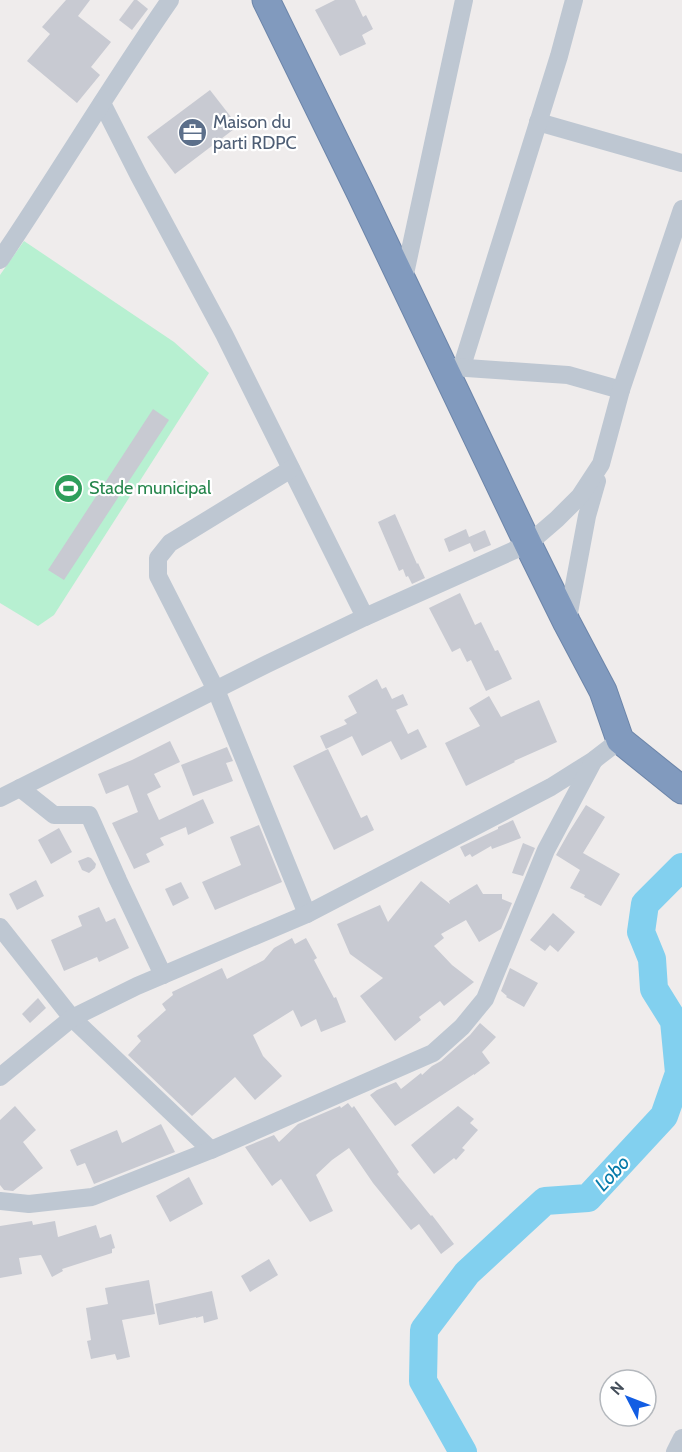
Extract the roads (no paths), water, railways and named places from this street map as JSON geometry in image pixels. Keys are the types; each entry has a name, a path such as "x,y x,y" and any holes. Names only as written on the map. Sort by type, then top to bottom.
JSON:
{"highway":[{"path":"266,0 403,283 453,367 528,544 603,691 620,740 682,790"}],"street":[{"path":"0,260 170,0"},
{"path":"403,283 464,0"},
{"path":"574,0 538,122 453,367 568,375 621,390"},
{"path":"102,103 224,334 365,617"},
{"path":"538,122 682,162"},
{"path":"567,623 587,516 621,390 682,209"},
{"path":"0,798 365,617 528,544 580,496 601,464"},
{"path":"291,469 170,543 158,558 158,576 216,690 308,914"},
{"path":"0,1077 72,1018 137,986 308,914 551,787 594,760 620,740"},
{"path":"0,1201 29,1204 92,1197 211,1150 433,1053 462,1026 485,999 546,850 594,760"},
{"path":"20,788 54,814 89,815 163,975"},
{"path":"0,927 72,1018 211,1150"},
{"path":"675,1452 682,1438"}],"waterway":[{"name":"Lobo","path":"463,1452 423,1381 424,1330 467,1273 545,1201 588,1198 664,1116 679,1073 674,1021 654,989 652,959 641,932 645,904 682,867"}],"place":[{"name":"Maison du parti RDPC","path":"192,132"},
{"name":"Stade municipal","path":"68,488"}]}
